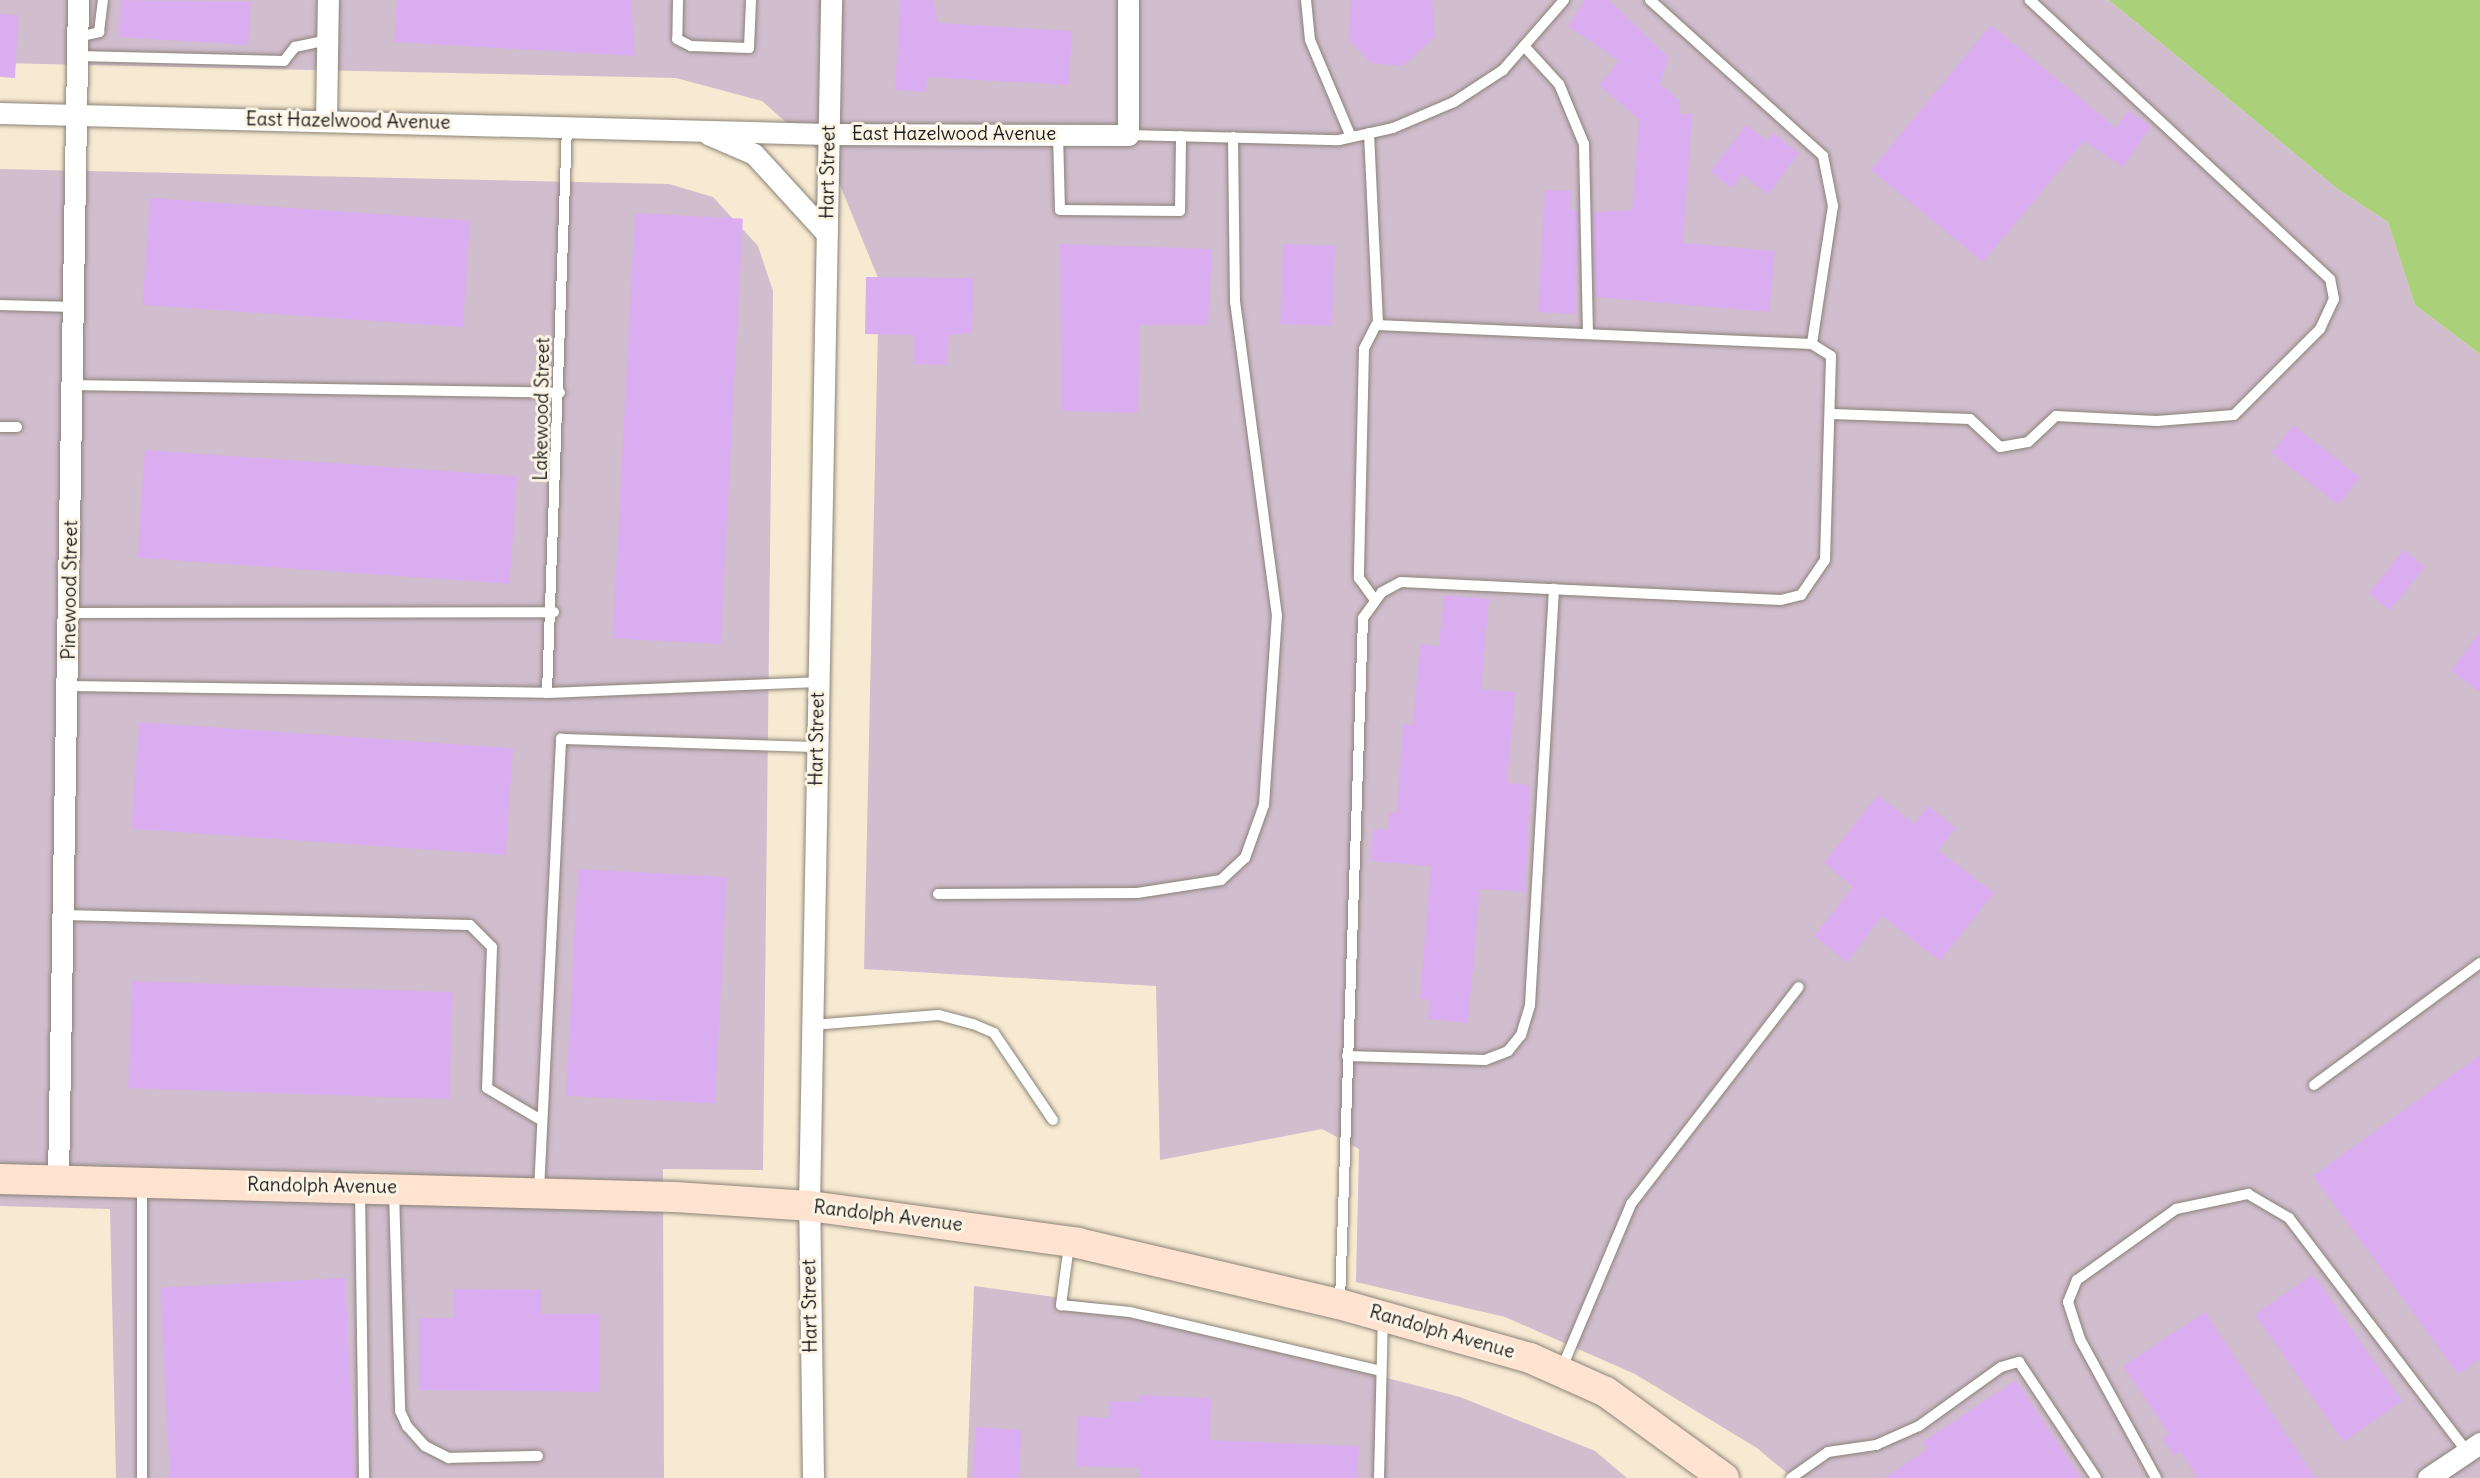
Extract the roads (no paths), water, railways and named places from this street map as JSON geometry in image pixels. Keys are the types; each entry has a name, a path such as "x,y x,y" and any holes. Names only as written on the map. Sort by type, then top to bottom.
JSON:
{"main road":[{"name":"Randolph Avenue","path":"0,1179 539,1191 809,1206 1070,1242 1383,1315 1561,1370 1648,1419 1724,1478"}],"street":[{"name":"Pinewood Street","path":"58,1180 75,385 78,0"},
{"path":"326,121 328,0"},
{"name":"Hart Street","path":"813,1478 809,1206 831,0"},
{"path":"1128,0 1128,135"},
{"name":"East Hazelwood Avenue","path":"0,113 828,134 1128,135"},
{"name":"East Hazelwood Avenue","path":"696,130 754,154 827,234"},
{"path":"2428,1478 2473,1447"}],"lane":[{"path":"78,47 99,32 103,0"},
{"path":"678,0 677,39 691,46 749,48 751,0"},
{"path":"1306,0 1310,40 1351,137"},
{"path":"1128,135 1351,137 1369,133 1454,102 1503,70 1564,0"},
{"path":"1650,0 1823,156 1833,206 1812,344"},
{"path":"1832,414 1969,419 2000,447 2028,442 2056,416 2157,421 2234,415 2320,329 2330,309 2330,279 2302,250 2030,0"},
{"path":"78,47 284,61 295,47 327,40"},
{"path":"1524,46 1559,84 1584,144 1588,334"},
{"name":"Lakewood Street","path":"547,693 554,612 567,126"},
{"path":"1369,133 1378,324 1365,339 1359,578 1376,600"},
{"path":"1058,134 1060,210 1180,211 1181,136"},
{"path":"938,894 1137,893 1221,880 1245,858 1264,805 1277,616 1235,302 1233,137"},
{"path":"0,305 76,307"},
{"path":"1339,1304 1359,637 1376,600 1401,582 1781,600 1808,591 1825,560 1834,366 1831,356 1812,344 1378,324"},
{"path":"75,385 560,393"},
{"path":"0,427 17,427"},
{"path":"1347,1056 1485,1060 1508,1051 1521,1035 1530,1005 1554,589"},
{"path":"70,613 554,612"},
{"path":"68,686 547,693 818,682"},
{"path":"539,1191 561,739 817,747"},
{"path":"63,915 470,925 492,947 487,1088 541,1120"},
{"path":"2314,1085 2480,963"},
{"path":"1561,1370 1631,1204 1799,988"},
{"path":"812,1025 939,1015 973,1024 994,1033 1053,1120"},
{"path":"142,1182 142,1478"},
{"path":"360,1187 364,1478"},
{"path":"394,1187 400,1411 407,1426 425,1446 449,1458 538,1456"},
{"path":"2156,1478 2080,1339 2068,1302 2077,1280 2176,1209 2248,1194 2288,1218 2473,1447"},
{"path":"1070,1242 1061,1305 1130,1312 1381,1371"},
{"path":"1379,1478 1383,1315"},
{"path":"1791,1478 1828,1452 1876,1445 1919,1426 2001,1367 2019,1362 2096,1478"}]}
